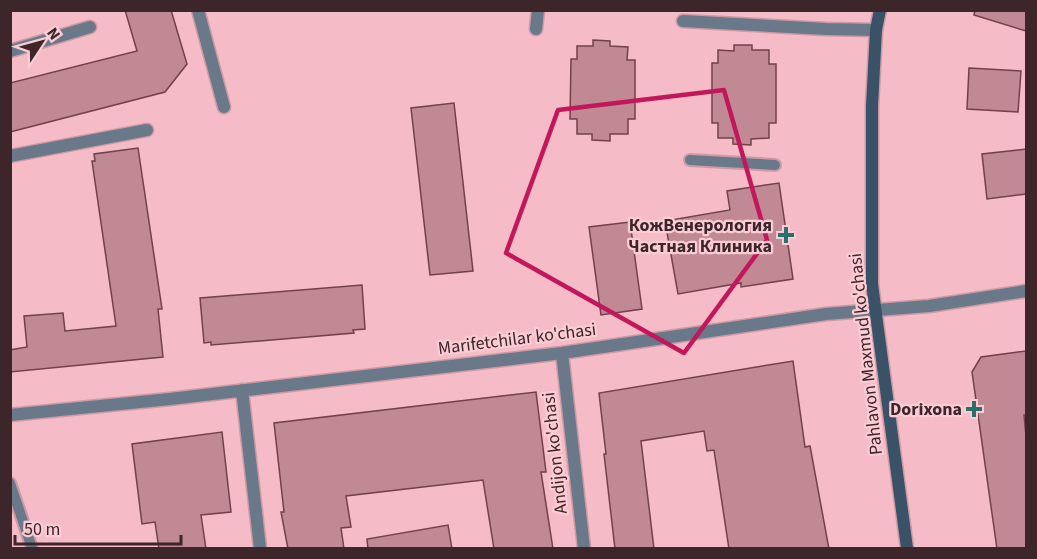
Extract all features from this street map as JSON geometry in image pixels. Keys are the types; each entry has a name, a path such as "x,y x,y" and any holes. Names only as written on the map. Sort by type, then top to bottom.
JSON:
{"street":[{"path":"198,10 224,107"},
{"path":"536,29 538,10"},
{"name":"Pahlavon Maxmud ko'chasi","path":"880,10 876,30 872,106 872,284 907,549"},
{"path":"683,21 876,30"},
{"path":"10,51 90,27"},
{"path":"10,156 147,130"},
{"name":"Marifetchilar ko'chasi","path":"10,415 171,399 562,353 826,314 929,306 1026,291"},
{"name":"Andijon ko'chasi","path":"562,353 584,549"},
{"path":"242,390 260,549"}],"lane":[{"path":"690,160 775,165"},
{"path":"10,483 32,549"}],"highlighted area":[{"path":"724,90 767,240 684,353 506,253 558,110"}],"building":[{"path":"125,10 171,10 187,64 165,92 10,132 10,83 137,51"},
{"path":"975,10 1026,10 1026,31 974,15"},
{"path":"593,40 610,41 610,46 628,47 627,60 635,60 635,119 628,119 628,134 610,134 610,141 592,140 592,134 577,134 577,119 570,119 571,59 577,59 577,46 593,46"},
{"path":"734,45 752,45 752,50 769,50 769,64 776,64 776,123 769,123 769,138 751,139 751,145 733,144 733,138 718,138 718,123 712,123 712,63 718,63 718,50 734,51"},
{"path":"969,68 1021,71 1018,112 967,109"},
{"path":"454,103 473,271 430,275 411,108"},
{"path":"138,148 162,309 158,309 163,357 10,372 10,350 27,347 24,316 63,313 65,331 116,326 92,161 95,161 94,154"},
{"path":"1026,149 1026,194 987,199 982,154"},
{"path":"779,183 793,279 741,287 741,283 678,294 665,221 730,210 727,191"},
{"path":"630,222 642,309 601,315 589,227"},
{"path":"362,285 365,329 353,330 354,333 211,345 211,342 204,343 200,298"},
{"path":"1026,351 1026,415 1024,415 1026,549 997,549 972,372 981,357"},
{"path":"793,361 805,447 810,446 829,549 729,549 714,450 707,451 704,431 641,441 654,549 615,549 599,393"},
{"path":"536,392 546,472 541,472 553,549 494,549 483,480 346,496 351,527 341,528 344,549 288,549 281,512 284,512 274,423"},
{"path":"222,432 231,512 201,515 206,549 159,549 155,522 142,524 132,444"},
{"path":"448,525 452,549 368,549 367,539"}],"place":[{"name":"КожВенерология Частная Клиника","path":"786,235"},
{"name":"Dorixona","path":"974,409"}]}
